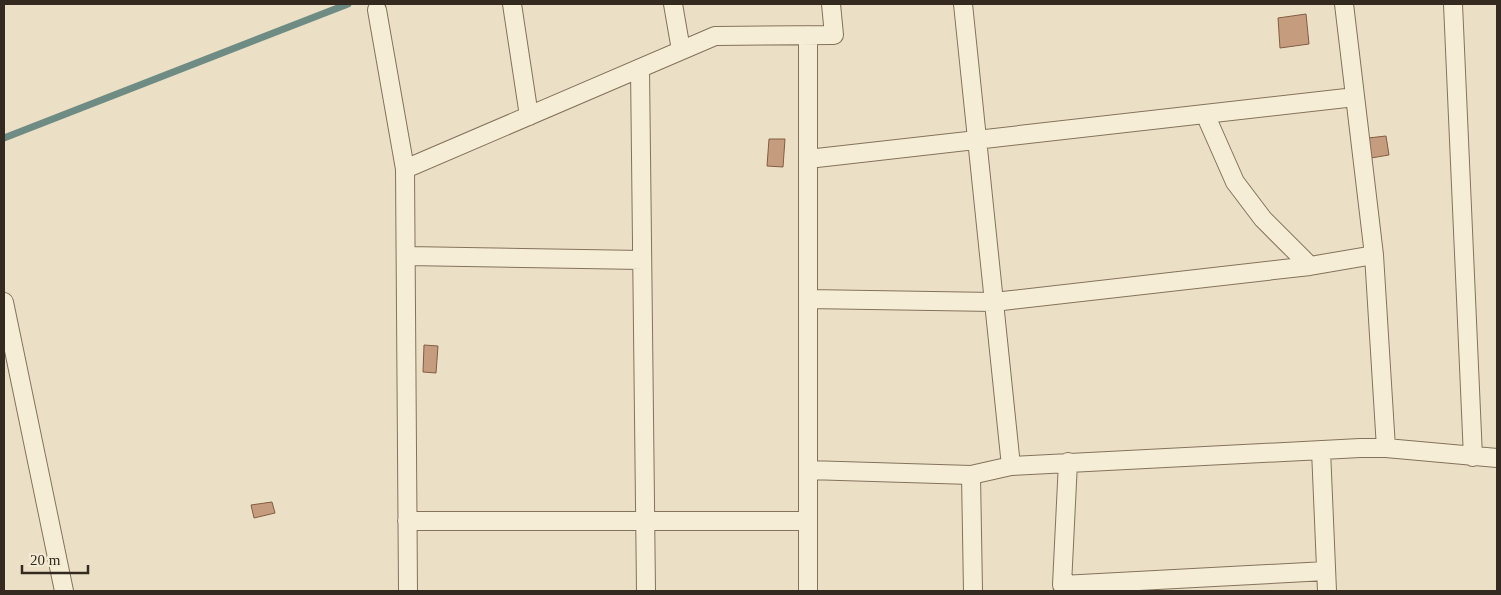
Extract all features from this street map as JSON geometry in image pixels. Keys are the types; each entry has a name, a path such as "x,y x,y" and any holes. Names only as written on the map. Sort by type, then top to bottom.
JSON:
{"street":[{"path":"512,4 529,116"},
{"path":"673,4 681,50"},
{"path":"405,169 715,36 834,35 831,4"},
{"path":"963,4 1011,466"},
{"path":"1344,4 1374,256 1386,448"},
{"path":"1453,4 1473,457"},
{"path":"377,10 405,169 408,591"},
{"path":"808,35 808,591"},
{"path":"640,68 646,591"},
{"path":"808,159 1355,97"},
{"path":"1205,114 1235,182 1263,219 1310,266"},
{"path":"406,256 642,260"},
{"path":"808,298 994,302 1310,266 1374,256"},
{"path":"4,302 64,591"},
{"path":"808,470 971,475 1011,466 1068,462 1386,448 1497,458"},
{"path":"1321,450 1327,591"},
{"path":"1068,462 1062,586 1326,571"},
{"path":"971,475 973,591"},
{"path":"407,521 808,521"}],"building":[{"path":"1306,14 1309,44 1280,48 1278,18"},
{"path":"1386,136 1389,155 1371,158 1368,138"},
{"path":"769,139 785,139 783,167 767,166"},
{"path":"424,345 438,346 436,373 423,372"},
{"path":"272,502 275,513 254,518 251,505"}],"waterway":[{"path":"4,138 348,4"}]}
